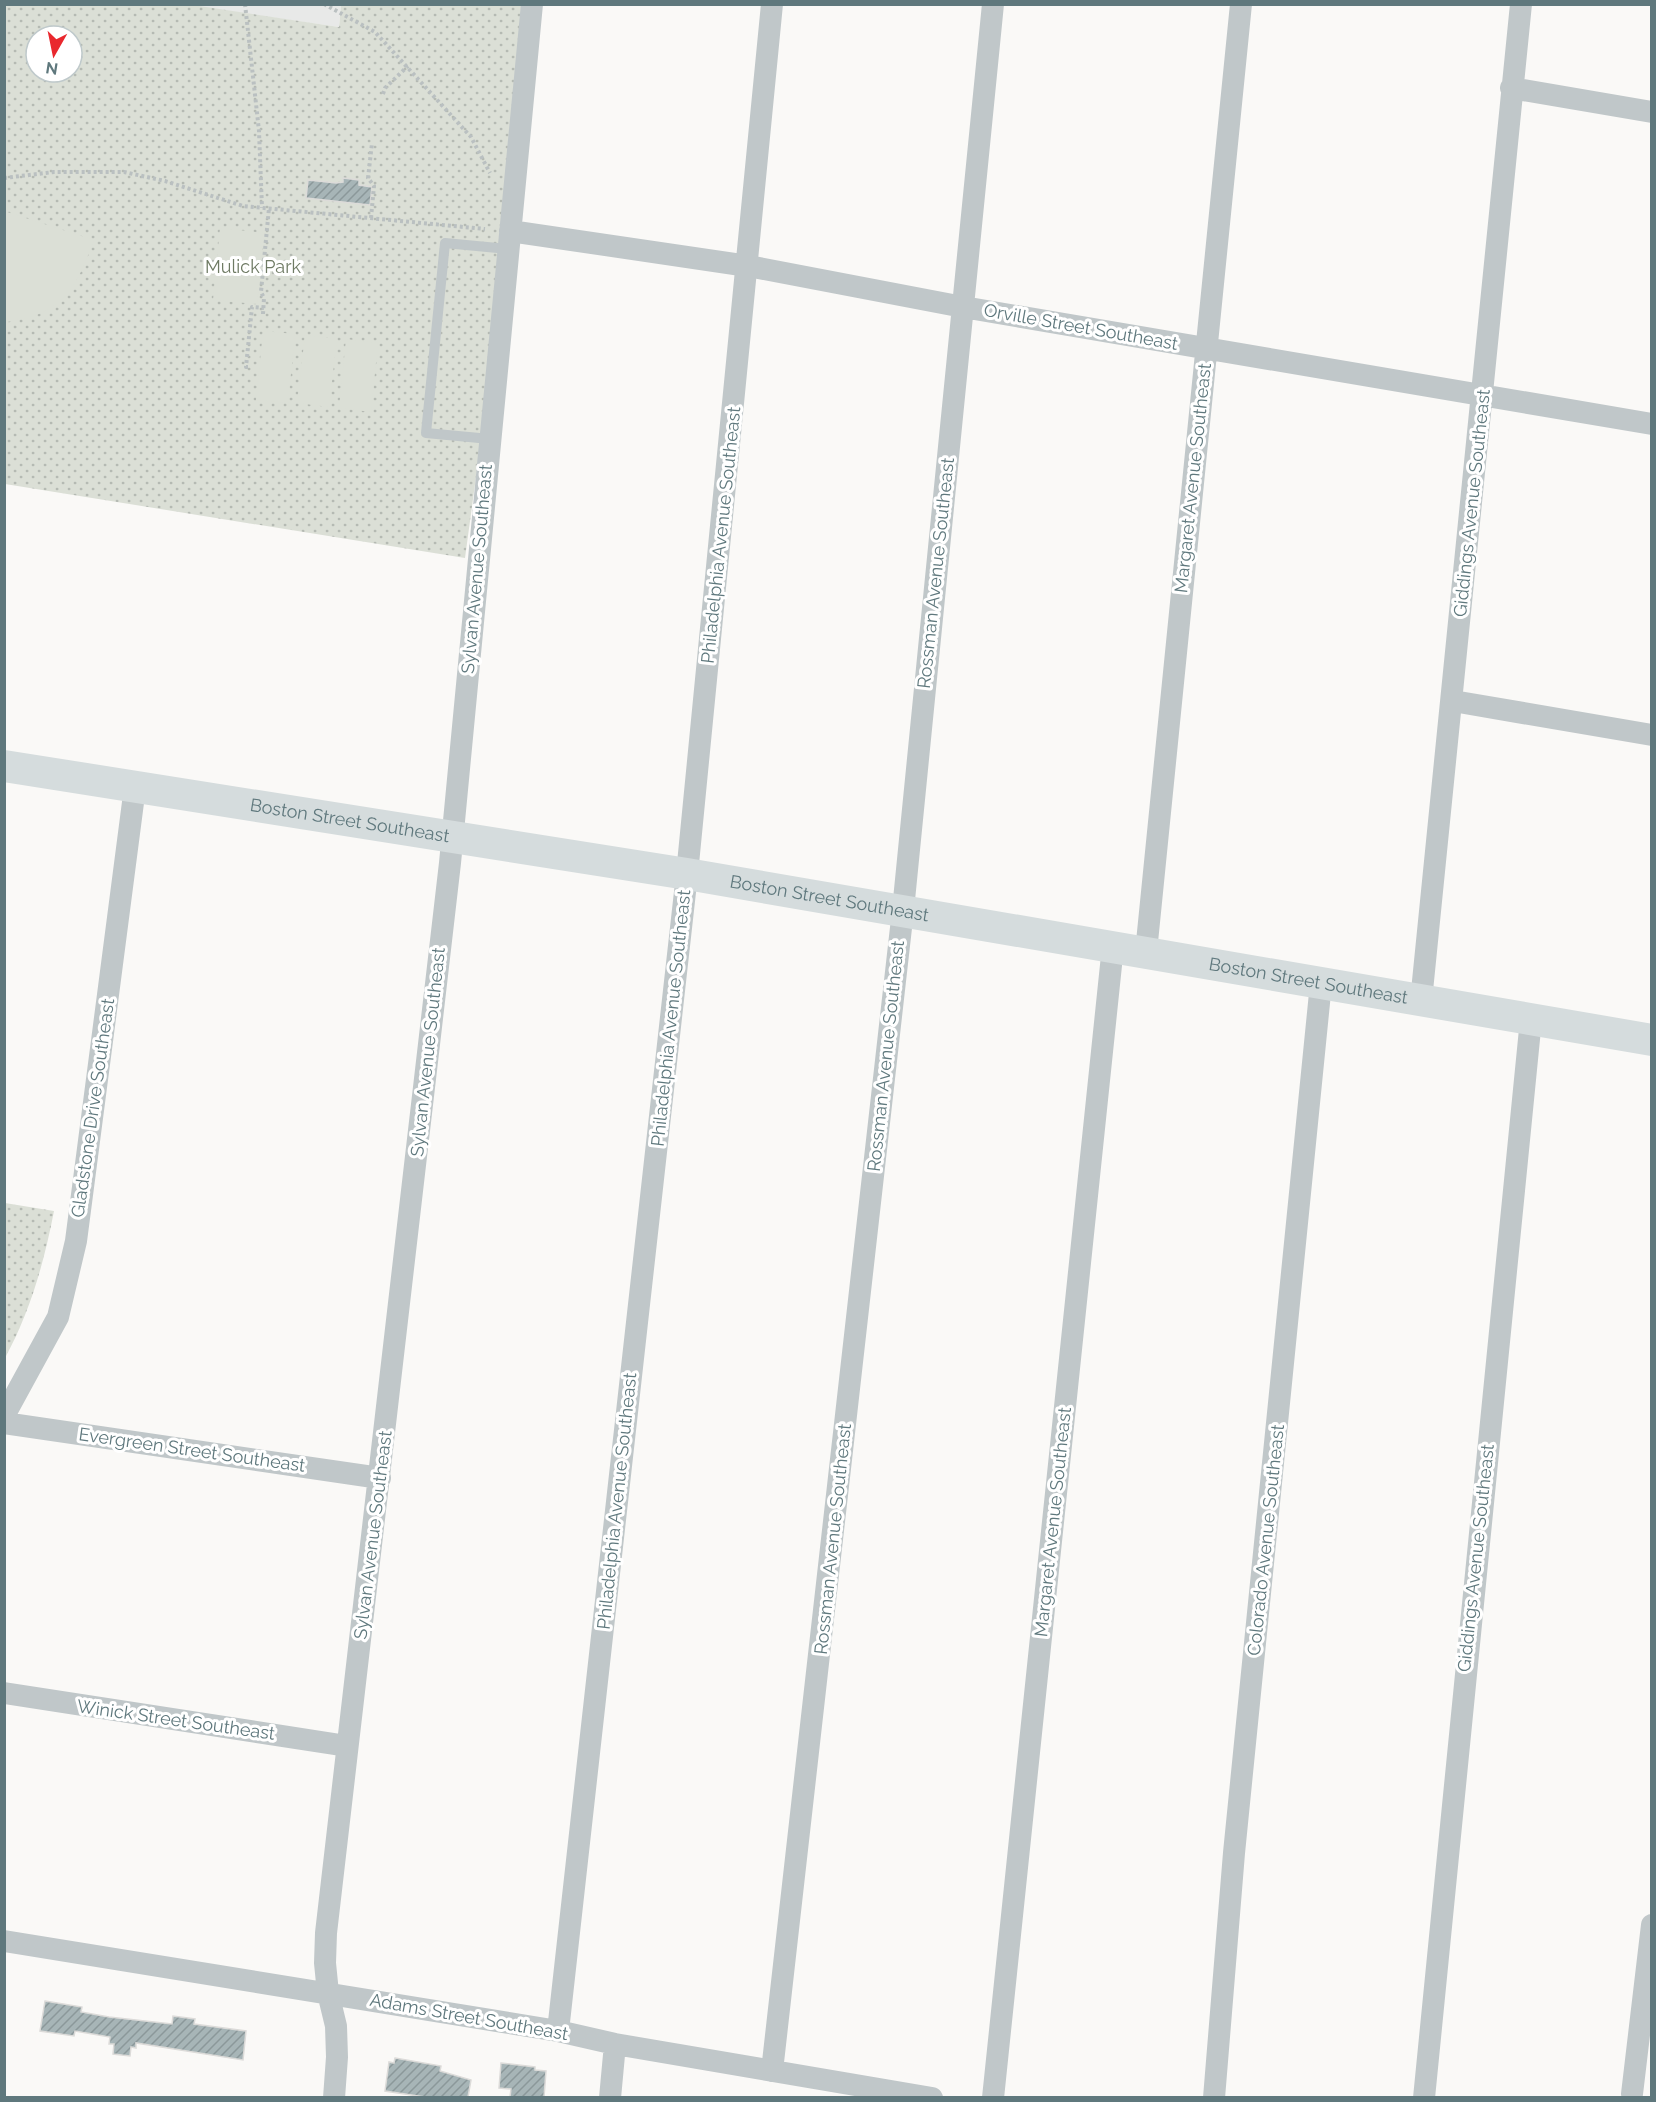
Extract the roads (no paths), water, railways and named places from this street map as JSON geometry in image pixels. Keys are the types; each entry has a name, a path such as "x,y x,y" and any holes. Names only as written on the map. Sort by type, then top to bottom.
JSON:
{"street":[{"name":"Sylvan Avenue Southeast","path":"334,2097 336,2037 328,1993 326,1933 452,837 532,4"},
{"name":"Philadelphia Avenue Southeast","path":"558,2031 687,874 772,4"},
{"name":"Rossman Avenue Southeast","path":"772,2071 903,910 993,4"},
{"name":"Margaret Avenue Southeast","path":"1146,952 1241,4"},
{"name":"Giddings Avenue Southeast","path":"1421,1001 1453,701 1521,4"},
{"path":"1511,88 1652,112"},
{"name":"Orville Street Southeast","path":"509,240 748,266 963,307 1652,424"},
{"path":"1453,701 1652,735"},
{"name":"Boston Street Southeast","path":"4,766 687,874 1652,1040"},
{"name":"Gladstone Drive Southeast","path":"4,1416 58,1317 76,1241 135,786"},
{"name":"Margaret Avenue Southeast","path":"993,2097 1113,946"},
{"name":"Colorado Avenue Southeast","path":"1214,2097 1237,1829 1321,983"},
{"name":"Giddings Avenue Southeast","path":"1424,2097 1531,1019"},
{"name":"Evergreen Street Southeast","path":"4,1423 380,1478"},
{"name":"Winick Street Southeast","path":"4,1693 347,1746"},
{"path":"1632,2094 1652,1925"},
{"name":"Adams Street Southeast","path":"4,1941 558,2031 615,2044 895,2095 932,2097"},
{"path":"610,2097 615,2044"}],"lane":[{"path":"490,439 426,433 428,410 445,243 509,240"}],"park label":[{"name":"Mulick Park","path":"253,267"}]}
